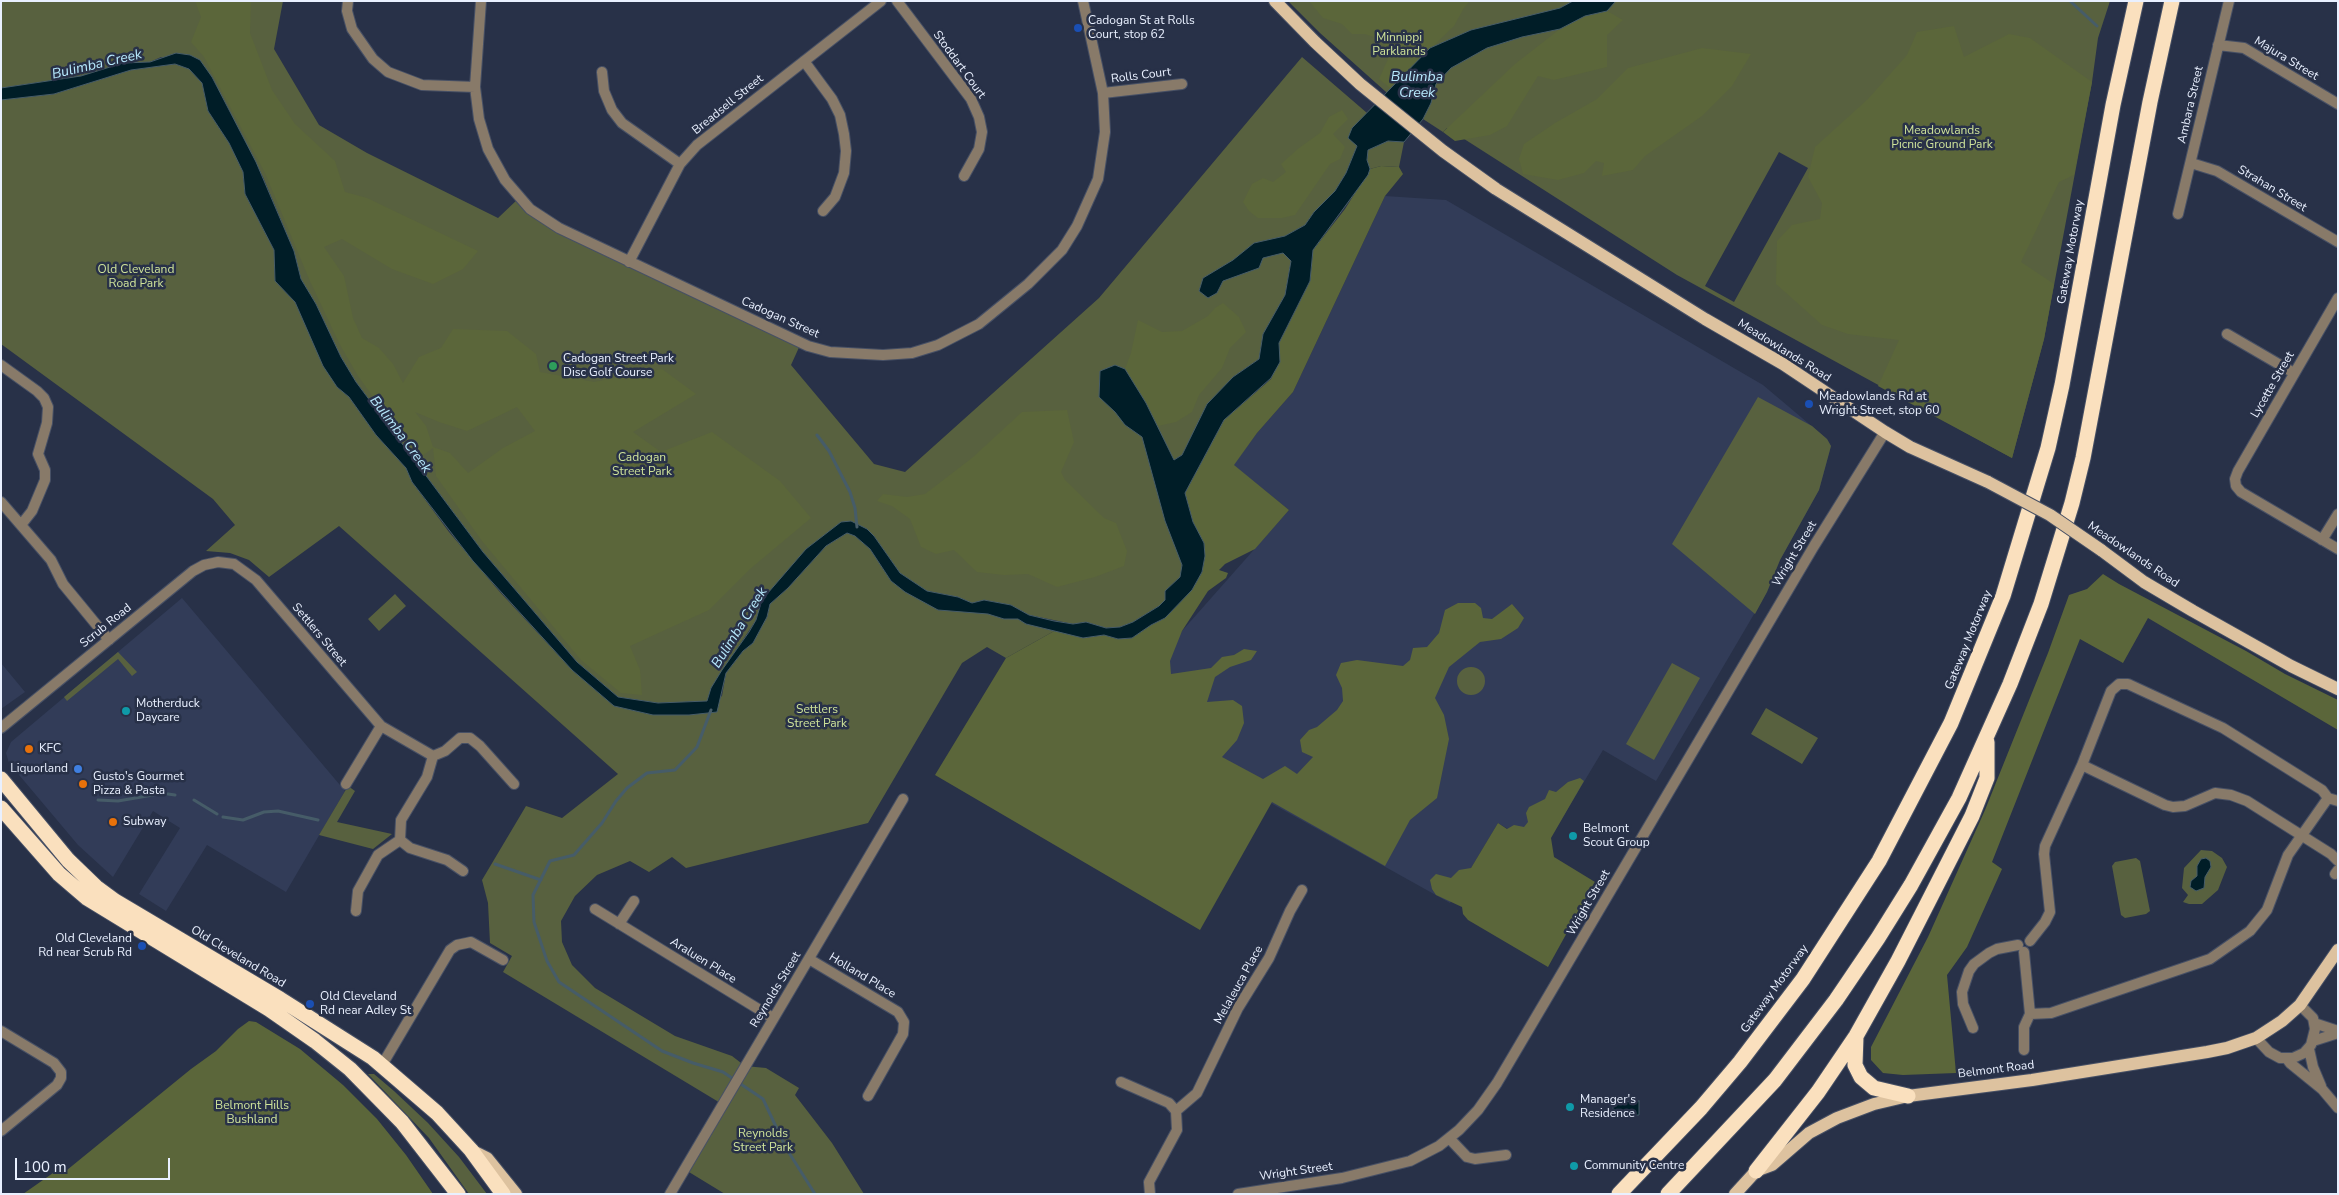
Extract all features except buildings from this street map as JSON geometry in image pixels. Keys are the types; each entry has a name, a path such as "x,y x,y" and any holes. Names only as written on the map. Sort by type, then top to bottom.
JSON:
{"highway":[{"name":"Gateway Motorway","path":"1619,1194 1701,1108 1740,1062 1802,979 1879,861 1951,723 2003,596 2048,448 2062,385 2113,105 2136,1"},
{"path":"1668,1194 1775,1080 1836,1000 1911,885 1959,798 1987,738 2041,604 2072,503 2101,368 2150,102 2172,1"},
{"path":"1756,1171 1803,1113 1856,1036 1914,932 1972,816 1987,778 1987,738"},
{"name":"Old Cleveland Road","path":"1,779 68,860 104,893 319,1023 382,1065 437,1114 471,1150 504,1194"},
{"path":"1,808 53,868 87,898 269,1009 344,1064 402,1122 458,1194"},
{"path":"1856,1036 1855,1065 1861,1077 1874,1088 1908,1096"}],"main road":[{"name":"Meadowlands Road","path":"1275,1 1360,84 1443,151 1496,189 1697,314 1783,364 1885,432 1910,446 1988,482 2050,515 2144,582 2291,666 2338,689"},
{"name":"Belmont Road","path":"1756,1171 1772,1165 1797,1142 1837,1118 1874,1104 1908,1096 2032,1080 2207,1052 2227,1048 2256,1038 2282,1021 2300,1004 2338,950"},
{"name":"Old Cleveland Road","path":"471,1150 487,1158 516,1194"},
{"path":"1735,1194 1756,1171"}],"street":[{"path":"348,1 347,11 352,29 373,59 388,72 422,85 475,87"},
{"name":"Cadogan Street","path":"481,1 475,87 479,119 488,149 505,180 530,209 559,228 801,343 823,350 859,355 912,353 938,345 980,324 1028,284 1062,250 1092,196 1103,155 1106,112 1083,1"},
{"name":"Breadsell Street","path":"629,262 680,164 713,132 881,1"},
{"name":"Stoddart Court","path":"897,1 971,99 979,117 982,132 980,149 964,176"},
{"name":"Ambara Street","path":"2178,214 2229,1"},
{"name":"Majura Street","path":"2218,45 2244,48 2338,104"},
{"path":"804,61 832,99 840,115 844,134 846,151 844,174 834,197 823,211"},
{"path":"602,72 604,91 612,110 622,123 680,164"},
{"name":"Rolls Court","path":"1102,94 1182,84"},
{"name":"Strahan Street","path":"2190,163 2217,171 2338,242"},
{"name":"Lycette Street","path":"2322,540 2250,497 2236,486 2238,471 2338,298"},
{"path":"2227,334 2294,372"},
{"path":"1,364 37,391 44,398 48,407 47,423 38,454 45,470 45,480 32,511 21,525"},
{"name":"Wright Street","path":"1238,1194 1342,1178 1410,1161 1439,1146 1478,1110 1496,1083 1814,546 1885,432"},
{"path":"1,502 51,560 63,584 109,640"},
{"path":"2338,514 2322,540 2338,549"},
{"name":"Scrub Road","path":"1,728 204,565 218,562 234,564"},
{"name":"Settlers Street","path":"234,564 256,580 381,726 433,756"},
{"path":"2024,1050 2024,1027 2030,1014 2021,949 2022,940 2030,941 2045,922 2050,912 2044,854 2045,846 2082,765 2111,691 2119,684 2128,684 2223,728 2322,790 2333,799 2301,836 2283,866 2272,899 2260,922 2210,959 2051,1013 2030,1014"},
{"path":"346,784 381,726"},
{"path":"400,840 401,820 427,777 433,756 445,751 460,738 470,738 480,746 514,784"},
{"path":"2082,765 2165,805 2173,807 2185,806 2215,794 2231,795 2247,801 2338,861"},
{"name":"Reynolds Street","path":"670,1194 903,798"},
{"path":"400,840 410,848 447,860 463,871"},
{"path":"356,911 358,891 378,855 400,840"},
{"name":"Melaleuca Place","path":"1176,1111 1198,1092 1238,1008 1269,958 1290,911 1302,890"},
{"path":"620,924 634,901"},
{"name":"Araluen Place","path":"596,909 773,1018"},
{"path":"382,1065 450,950 457,945 471,942 503,960"},
{"path":"1973,1028 1963,1004 1962,992 1969,972 1974,964 1997,949 2021,949"},
{"name":"Holland Place","path":"810,959 898,1012 904,1022 902,1034 868,1096"},
{"path":"2300,1004 2314,1022 2338,1032"},
{"path":"2314,1022 2311,1045 2313,1067 2322,1089"},
{"path":"1,1031 54,1063 61,1072 61,1078 57,1085 1,1131"},
{"path":"2256,1038 2269,1052 2288,1059 2299,1056 2311,1045 2338,1032"},
{"path":"2288,1059 2290,1063 2322,1089 2338,1108"},
{"path":"1122,1082 1169,1103 1176,1111 1177,1130 1149,1182 1150,1194"},
{"path":"1449,1138 1467,1157 1475,1159 1506,1155"}],"shaded area":[{"path":"1385,196 1446,200 1763,385 1827,439 1831,446 1819,490 1780,560 1767,592 1656,781 1603,750 1543,850 1498,823 1450,903 1122,720 1182,631 1289,510 1233,465 1257,433 1293,392"},
{"path":"182,598 345,791 286,892 207,845 166,911 139,894 180,828 153,811 113,877 78,845 9,763 6,753 11,742"},
{"path":"1,663 25,692 1,709"}],"green space":[{"name":"Cadogan Street Park","path":"1,1 283,1 274,49 319,125 367,153 498,218 519,198 530,209 801,343 791,365 874,464 905,472 1099,298 1302,57 1367,113 1352,128 1357,146 1346,173 1335,191 1314,212 1305,225 1285,236 1291,261 1285,295 1263,334 1259,359 1233,377 1182,455 1174,460 1179,554 1182,565 1180,577 1165,591 1165,600 1159,606 1133,622 1120,627 1106,628 1086,622 1073,624 1029,615 1011,605 984,600 972,603 958,597 927,591 900,573 874,536 841,522 761,603 756,620 711,688 708,701 658,703 618,697 577,662 483,552 356,382 301,279 294,251 263,177 212,77 161,57 150,62 123,63 81,76 1,88"},
{"path":"195,1 251,1 250,33 272,90 295,124 335,161 345,192 367,198 478,251 463,269 433,284 392,269 342,239 324,247 344,276 353,318 362,338 379,348 393,364 403,383 419,357 441,348 453,329 507,331 536,354 540,372 594,382 662,369 696,394 633,432 661,452 712,432 780,481 811,518 750,569 709,610 630,646 640,670 642,695 621,693 581,660 482,541 436,476 433,448 418,459 358,376 339,343 309,279 265,173 204,57 191,42 201,17","holes":["517,407 535,431 503,448 468,473 450,453 433,447 426,426 415,412 467,431"]},
{"name":"Meadowlands Picnic Ground Park","path":"1288,1 2110,1 2098,38 2092,82 2044,339 2012,458 1677,275 1447,128 1443,132 1423,119 1424,117 1404,108 1320,33","holes":["1779,152 1808,168 1734,302 1705,286"]},
{"name":"Minnippi Parklands","path":"1309,1 1473,1 1469,2 1464,8 1454,26 1390,88 1379,79 1388,59 1383,40 1365,34 1352,34 1342,24 1323,18"},
{"path":"1607,11 1623,20 1607,35 1607,67 1554,80 1538,76 1507,126 1490,135 1455,141 1443,132 1515,64 1560,29 1585,16"},
{"path":"1954,26 1964,57 2009,34 2030,38 2092,82 2074,175 2059,182 2021,262 2054,284 2044,339 2012,458 1878,386 1899,340 1848,334 1822,325 1776,284 1777,241 1792,225 1820,219 1822,203 1808,177 1815,147 1868,99 1907,55 1917,32"},
{"path":"1702,48 1751,54 1732,86 1702,116 1645,156 1633,170 1602,176 1604,163 1596,161 1584,173 1558,180 1523,174 1519,159 1524,144 1555,123 1597,99 1628,68"},
{"path":"175,64 189,69 202,83 208,111 229,143 243,172 245,194 274,250 275,281 295,302 337,387 349,397 376,435 406,468 412,482 449,532 499,591 572,670 614,706 653,715 689,715 699,713 722,696 726,673 743,651 753,643 767,617 770,604 788,588 826,546 847,533 855,536 870,549 891,581 1004,619 1018,619 1026,624 1056,630 1006,658 987,647 962,663 868,823 686,868 672,857 649,872 630,861 597,875 575,896 561,921 562,942 572,965 595,988 675,1036 732,1056 745,1066 766,1068 799,1088 795,1095 832,1143 864,1194 725,1194 684,1169 722,1104 503,972 512,956 490,943 488,903 482,880 526,806 562,818 618,774 339,526 269,577 249,560 230,553 206,551 235,525 213,499 1,344 1,100 54,94 131,70"},
{"path":"1342,110 1348,119 1333,134 1345,147 1340,159 1330,164 1295,215 1282,218 1258,218 1249,211 1243,202 1252,184 1263,178 1273,182 1286,172 1281,164 1320,133 1329,117"},
{"path":"1388,141 1404,142 1399,167 1381,166 1370,169 1367,160 1368,150"},
{"path":"1381,166 1399,167 1403,174 1385,196 1293,392 1257,433 1234,465 1289,510 1255,549 1225,564 1219,570 1228,573 1226,578 1208,591 1182,631 1170,661 1171,674 1211,668 1222,657 1234,655 1244,649 1257,651 1251,660 1230,667 1215,677 1207,702 1233,700 1242,706 1244,723 1237,740 1222,757 1263,779 1285,766 1297,774 1313,757 1302,752 1300,740 1309,730 1317,727 1337,710 1343,701 1342,688 1336,675 1341,663 1357,660 1403,666 1410,660 1413,648 1427,647 1439,633 1445,610 1458,603 1475,603 1481,608 1483,618 1492,619 1512,604 1524,618 1518,628 1501,639 1480,642 1449,667 1435,698 1444,715 1449,739 1437,798 1410,820 1385,866 1272,802 1200,930 935,775 1006,658 1056,630 1083,638 1104,635 1118,639 1132,638 1165,618 1192,590 1202,572 1205,556 1204,543 1193,522 1185,493 1224,420 1271,379 1279,362 1279,343 1310,281 1313,250 1345,209 1370,169"},
{"path":"1223,303 1239,317 1246,332 1230,348 1222,368 1199,395 1192,412 1176,422 1158,426 1125,369 1131,353 1138,320 1162,332 1182,331 1208,316"},
{"path":"1758,397 1812,426 1827,439 1831,446 1819,490 1780,560 1767,592 1755,614 1672,544"},
{"path":"1067,410 1074,442 1061,472 1065,480 1104,518 1116,523 1127,551 1124,566 1095,577 1057,587 1028,574 1004,575 977,572 954,550 936,554 921,547 910,519 892,506 877,501 883,494 907,497 925,494 972,458 1022,412"},
{"path":"2103,574 2285,674 2338,700 2338,730 2148,618 2123,663 2080,639 1992,862 2002,869 1967,947 1947,975 1956,1073 1903,1075 1883,1073 1871,1060 1871,1047 1928,937 1985,810 2048,653 2069,595 2087,589"},
{"path":"395,594 406,606 379,631 368,619"},
{"path":"118,652 137,672 132,676 118,659 67,701 64,697"},
{"path":"1672,663 1700,678 1654,760 1626,744"},
{"path":"1471,667 1481,671 1485,681 1481,691 1471,695 1461,691 1457,681 1461,671"},
{"path":"1766,708 1818,738 1802,764 1751,734"},
{"path":"1580,778 1584,781 1551,838 1554,857 1595,882 1548,967 1468,920 1463,914 1462,907 1436,895 1430,880 1436,874 1451,878 1459,870 1471,868 1498,823 1507,829 1514,825 1524,827 1528,822 1526,813 1529,807 1545,799 1549,790 1556,792 1568,782"},
{"path":"348,786 355,791 337,822 392,834 373,849 319,835"},
{"path":"2201,850 2212,851 2222,858 2227,867 2218,890 2202,904 2189,904 2183,902 2188,895 2182,888 2184,868"},
{"path":"2136,858 2140,861 2150,911 2146,914 2125,918 2121,915 2112,866 2115,862"},
{"name":"Belmont Hills Bushland","path":"249,1021 256,1022 300,1049 343,1085 377,1119 406,1155 433,1194 23,1194 53,1173 67,1170 191,1069 216,1051"},
{"path":"368,1074 374,1074 428,1123 459,1157 487,1194 469,1194 429,1138"}],"water":[{"name":"Bulimba Creek","path":"1573,1 1616,1 1607,11 1585,16 1560,29 1522,37 1487,48 1451,68 1436,84 1431,103 1423,119 1404,142 1388,141 1368,150 1367,160 1370,169 1368,175 1313,250 1310,281 1279,343 1280,362 1271,378 1224,420 1185,493 1193,522 1204,543 1205,556 1202,572 1192,590 1165,618 1132,638 1118,639 1104,635 1083,638 1026,624 1018,619 1004,619 988,614 938,610 905,592 891,581 870,549 855,536 847,533 826,546 788,588 770,604 767,617 753,643 743,651 726,673 717,712 689,715 653,715 614,706 572,670 473,561 412,482 406,468 376,435 349,397 337,387 323,366 295,302 275,281 274,250 245,194 243,172 229,143 208,111 202,83 189,69 175,64 131,70 54,94 1,100 1,88 81,76 123,63 150,62 176,53 190,55 200,60 212,77 256,162 294,251 301,279 316,304 341,357 356,382 483,552 577,662 618,697 658,703 707,701 711,688 756,620 761,603 767,594 806,549 841,522 851,521 867,529 900,573 927,591 958,597 972,603 984,600 1011,605 1029,615 1073,624 1086,622 1106,628 1120,627 1133,622 1159,606 1165,600 1165,591 1180,577 1182,565 1165,521 1142,437 1125,425 1115,412 1099,397 1100,371 1115,365 1125,369 1146,403 1174,460 1182,455 1207,404 1233,377 1259,359 1263,334 1285,295 1291,261 1283,253 1263,258 1259,268 1223,281 1217,293 1208,298 1199,291 1203,278 1233,260 1254,243 1285,236 1305,225 1314,212 1335,191 1346,173 1357,146 1348,138 1352,128 1430,48 1471,30 1560,8"},
{"path":"2206,858 2210,861 2211,867 2205,877 2204,888 2196,891 2190,887 2191,881 2197,876 2197,866 2201,859"},
{"path":"1639,1101 1639,1115 1613,1116 1613,1102"}],"waterway":[{"path":"2070,1 2097,26"},
{"path":"817,435 829,451 850,492 855,508 857,527"},
{"path":"711,710 697,747 675,770 647,773 627,788 602,823 574,855 550,861 533,895 534,922 547,961 559,982 662,1051 723,1072 763,1099 786,1148 815,1194"},
{"path":"168,794 175,795"},
{"path":"98,800 118,801 153,795"},
{"path":"194,800 217,814"},
{"path":"223,817 243,820 264,812 278,811 318,820"},
{"path":"495,864 541,880"}],"place":[{"name":"Cadogan St at Rolls Court, stop 62","path":"1078,28"},
{"name":"Cadogan Street Park Disc Golf Course","path":"553,366"},
{"name":"Meadowlands Rd at Wright Street, stop 60","path":"1809,404"},
{"name":"Motherduck Daycare","path":"126,711"},
{"name":"KFC","path":"29,749"},
{"name":"Liquorland","path":"78,769"},
{"name":"Gusto's Gourmet Pizza & Pasta","path":"83,784"},
{"name":"Subway","path":"113,822"},
{"name":"Belmont Scout Group","path":"1573,836"},
{"name":"Old Cleveland Rd near Scrub Rd","path":"142,946"},
{"name":"Old Cleveland Rd near Adley St","path":"310,1004"},
{"name":"Manager's Residence","path":"1570,1107"},
{"name":"Community Centre","path":"1574,1166"}],"park label":[{"name":"Old Cleveland Road Park","path":"136,277"},
{"name":"Settlers Street Park","path":"817,717"},
{"name":"Reynolds Street Park","path":"763,1141"}]}
